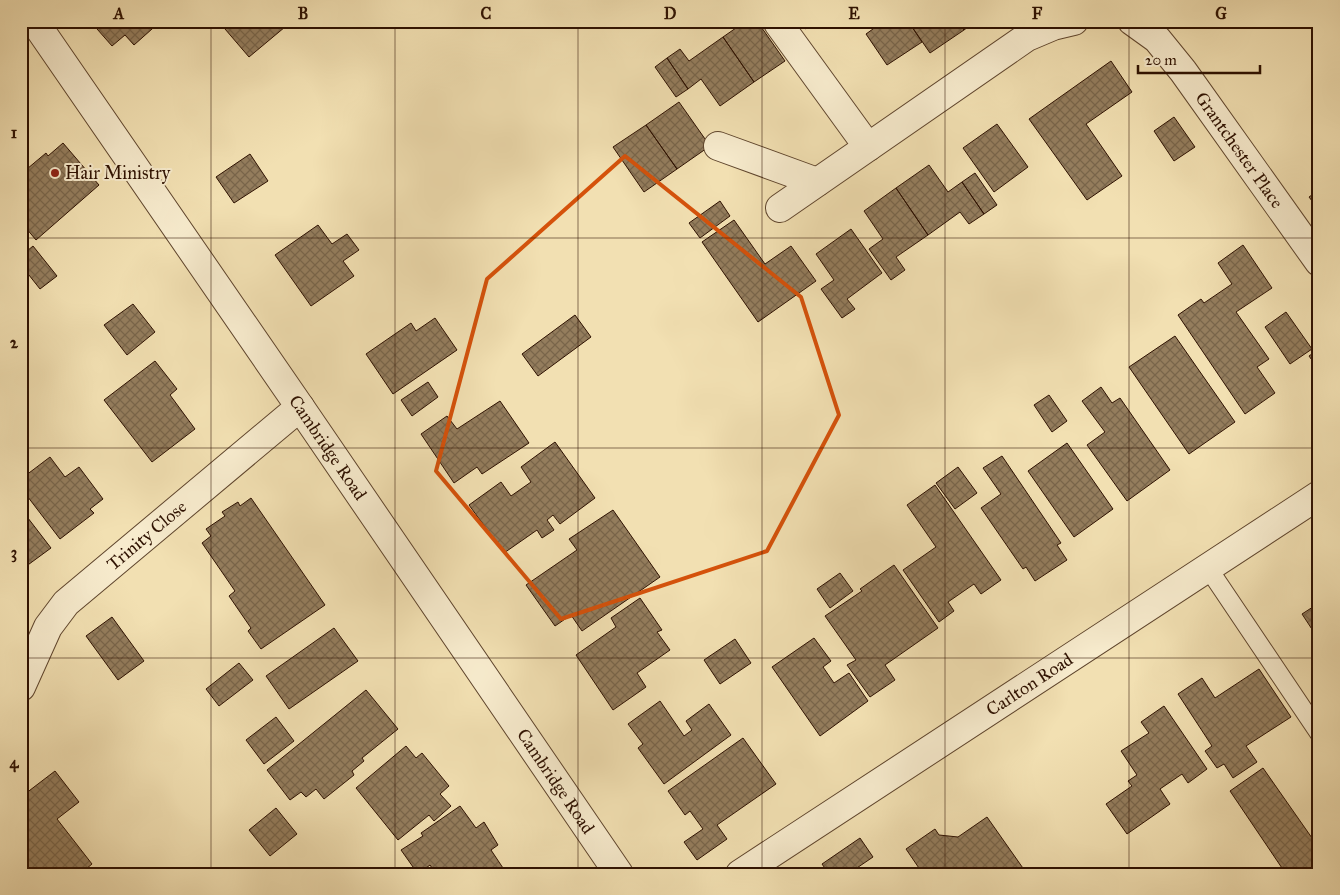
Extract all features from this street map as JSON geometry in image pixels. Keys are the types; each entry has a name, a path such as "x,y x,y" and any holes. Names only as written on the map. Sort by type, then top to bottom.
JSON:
{"street":[{"name":"Cambridge Road","path":"34,21 619,874"},
{"path":"780,208 1027,37 1053,26 1074,21"},
{"name":"Grantchester Place","path":"1131,21 1157,39 1183,70 1319,262"},
{"path":"778,23 868,147"},
{"path":"718,146 817,182"},
{"name":"Trinity Close","path":"21,687 48,627 66,603 300,407"},
{"name":"Carlton Road","path":"740,874 1319,495"}],"lane":[{"path":"1208,568 1319,732"}],"highlighted area":[{"path":"625,156 801,297 839,415 767,551 561,619 436,471 487,279"}],"building":[{"path":"90,21 161,21 134,45 125,35 112,46"},
{"path":"211,21 291,22 249,57 219,22 214,25"},
{"path":"746,21 757,21 785,61 754,82 723,37"},
{"path":"800,21 816,21 805,29"},
{"path":"884,21 908,21 922,42 887,65 866,34"},
{"path":"908,21 958,21 964,30 930,53"},
{"path":"958,21 976,21 964,30"},
{"path":"723,37 754,82 720,106 701,79 688,89 667,58 680,49 689,61"},
{"path":"667,58 688,89 676,97 655,67"},
{"path":"1111,61 1132,92 1086,124 1122,176 1087,200 1029,119"},
{"path":"679,102 710,146 677,169 646,125"},
{"path":"1174,117 1195,147 1174,161 1154,131"},
{"path":"997,124 1028,167 994,192 963,148"},
{"path":"646,125 677,169 644,192 613,147"},
{"path":"63,143 99,185 36,240 21,222 21,174 46,153 48,156"},
{"path":"250,154 268,181 234,203 216,177"},
{"path":"929,165 948,192 962,182 984,214 969,224 960,212 928,235 896,188"},
{"path":"975,173 997,205 984,214 962,182"},
{"path":"896,188 928,235 896,257 905,270 891,280 869,249 883,239 864,211"},
{"path":"1319,190 1319,210 1309,197"},
{"path":"720,201 730,216 700,238 689,223"},
{"path":"734,220 765,264 791,246 816,281 758,322 702,242"},
{"path":"318,225 332,244 347,234 359,250 343,261 354,276 311,306 275,255"},
{"path":"851,229 882,273 847,299 855,309 842,318 821,289 834,280 816,254"},
{"path":"1243,245 1272,288 1236,312 1269,359 1257,367 1275,393 1245,414 1178,315 1201,299 1204,303 1232,284 1218,263"},
{"path":"33,246 57,276 40,289 21,265 21,256"},
{"path":"133,304 155,332 127,355 104,325"},
{"path":"1286,312 1312,349 1290,364 1265,327"},
{"path":"575,315 591,337 538,376 522,354"},
{"path":"435,318 457,350 393,394 366,354 411,323 416,331"},
{"path":"1175,336 1235,422 1189,454 1129,367"},
{"path":"1319,349 1319,370 1309,356"},
{"path":"155,361 177,389 170,395 195,429 152,462 104,400"},
{"path":"428,382 438,397 412,416 401,400"},
{"path":"1101,387 1112,403 1120,398 1170,470 1127,501 1087,445 1105,432 1082,401"},
{"path":"1049,395 1067,421 1052,432 1034,405"},
{"path":"500,401 529,443 482,474 477,467 454,483 421,434 447,416 457,429"},
{"path":"555,442 595,498 560,524 553,515 547,520 554,530 542,538 537,530 504,553 469,505 501,482 511,496 531,482 521,467"},
{"path":"1067,443 1113,509 1074,537 1028,471"},
{"path":"1002,456 1061,543 1057,545 1067,560 1035,581 1026,567 1023,569 981,508 1001,494 983,468"},
{"path":"50,457 65,477 79,467 103,499 90,509 94,513 60,539 21,488 21,479"},
{"path":"958,467 977,493 955,509 936,483"},
{"path":"935,485 1001,580 981,594 974,584 948,602 954,611 939,622 903,570 936,547 907,505"},
{"path":"251,498 325,605 261,649 248,631 251,628 229,596 235,591 202,543 211,536 206,529 225,516 222,512 238,502 240,506"},
{"path":"21,509 51,548 21,570"},
{"path":"613,510 660,577 582,631 571,615 555,626 526,585 577,550 569,539"},
{"path":"894,565 938,628 885,665 895,680 870,697 847,665 856,660 825,616 862,591 860,589"},
{"path":"840,573 853,591 830,608 817,589"},
{"path":"640,598 662,630 657,632 670,650 637,673 646,687 613,710 576,655 616,627 611,618"},
{"path":"1319,603 1319,640 1302,614"},
{"path":"112,617 144,661 118,680 86,636"},
{"path":"334,628 358,661 289,709 266,676"},
{"path":"814,638 831,661 823,667 834,683 849,673 868,701 820,736 772,667"},
{"path":"735,639 751,663 720,684 704,660"},
{"path":"239,663 253,680 219,706 206,689"},
{"path":"1259,669 1291,717 1246,746 1257,762 1233,778 1224,764 1217,768 1205,751 1212,746 1178,694 1202,678 1215,698"},
{"path":"366,690 398,729 362,758 364,761 352,771 354,775 324,799 316,789 306,797 301,792 290,800 267,770"},
{"path":"660,701 684,736 692,730 686,721 709,704 731,735 664,784 638,748 643,744 628,724"},
{"path":"1164,706 1207,769 1188,783 1182,774 1160,789 1170,804 1127,834 1106,804 1132,786 1128,781 1137,775 1121,751 1149,733 1141,722"},
{"path":"276,717 294,741 264,764 246,740"},
{"path":"743,738 776,784 717,825 727,839 697,860 684,842 703,829 690,811 685,815 668,791"},
{"path":"406,746 416,758 422,753 449,786 440,794 451,806 434,821 429,815 398,840 356,788"},
{"path":"1263,768 1319,848 1319,874 1286,874 1230,791"},
{"path":"55,771 79,802 57,819 92,864 80,874 29,874 21,864 21,844 28,839 21,830 21,797"},
{"path":"460,806 476,828 484,822 498,845 491,850 507,874 436,874 430,865 418,874 401,850 423,836 421,833"},
{"path":"276,808 297,834 270,856 249,830"},
{"path":"987,817 1025,871 1020,874 923,874 906,849 935,829 939,835 958,837"},
{"path":"860,838 873,857 848,874 829,874 822,864"}],"place":[{"name":"Hair Ministry","path":"55,173"}]}
